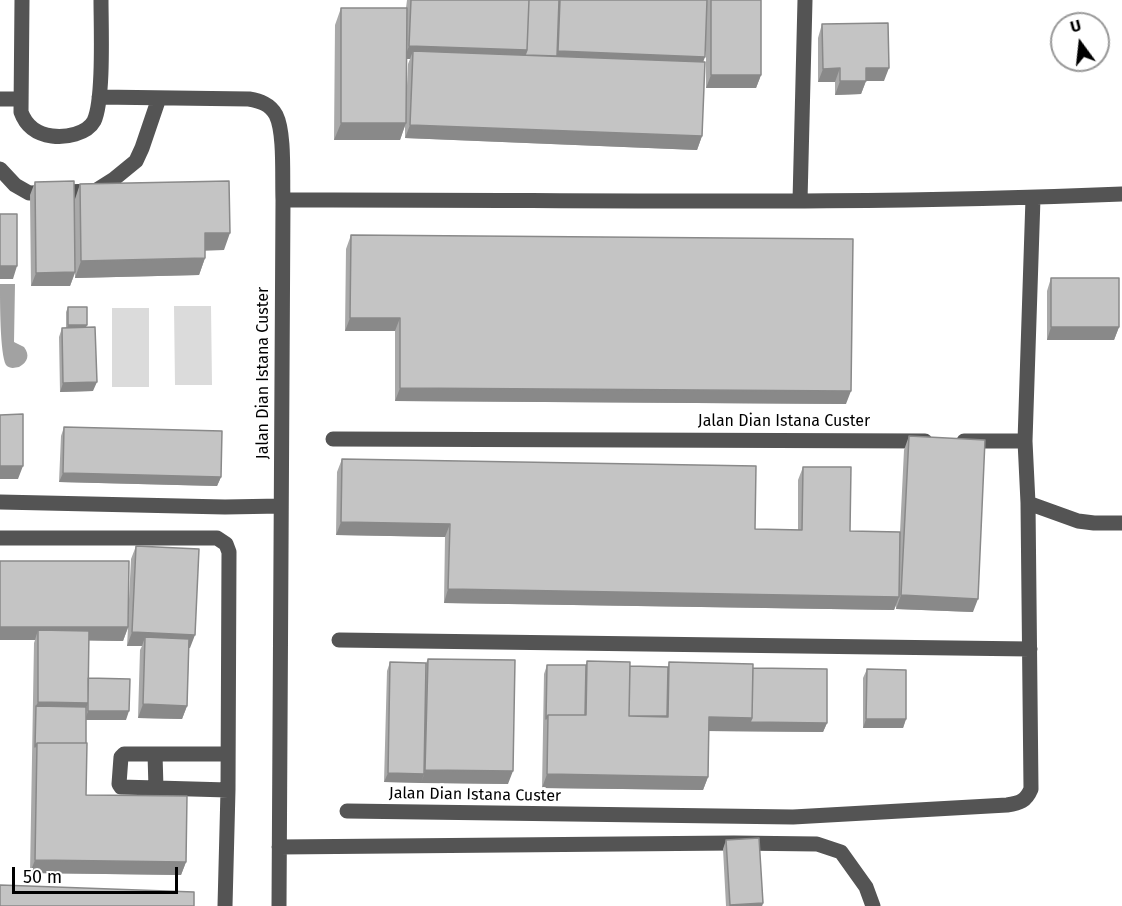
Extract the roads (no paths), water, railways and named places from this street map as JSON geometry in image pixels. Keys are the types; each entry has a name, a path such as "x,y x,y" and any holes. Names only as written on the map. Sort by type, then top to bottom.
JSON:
{"street":[{"path":"22,0 20,99 23,117 30,127 52,136 65,136 84,130 93,122 99,97 101,0"},
{"path":"800,201 805,0"},
{"name":"Jalan Dian Istana Custer","path":"99,97 260,100 276,114 280,129 283,200 279,906"},
{"path":"0,169 15,185 29,193 95,191 136,161 159,98"},
{"path":"0,99 20,99"},
{"path":"283,200 800,201 1033,198 1122,194"},
{"path":"1025,441 1033,198"},
{"name":"Jalan Dian Istana Custer","path":"333,438 1025,441 1028,502 1031,789 1028,797 1021,802 984,807 793,817 347,812"},
{"path":"0,502 281,506"},
{"path":"1028,502 1078,521 1122,523"},
{"path":"0,538 217,538 226,544 229,552 225,906"},
{"path":"339,640 1030,649"},
{"path":"155,754 156,788"},
{"path":"227,754 122,756 119,784 122,787 228,790"},
{"path":"279,847 817,844 841,852 866,887 873,906"}]}
